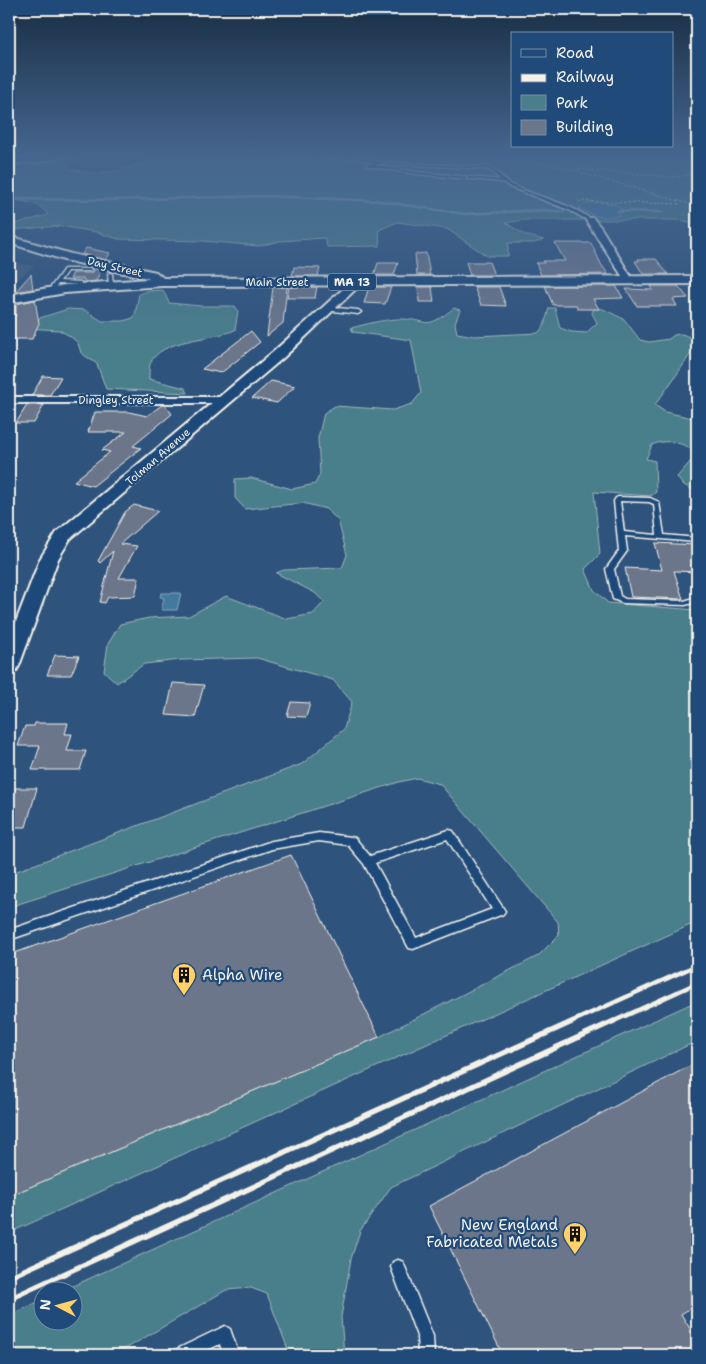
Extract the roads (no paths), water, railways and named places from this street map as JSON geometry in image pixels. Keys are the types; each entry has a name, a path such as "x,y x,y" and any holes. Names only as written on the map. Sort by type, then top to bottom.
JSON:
{"main road":[{"name":"Day Street","path":"9,239 68,257 151,275 162,282"},
{"name":"Main Street","path":"9,299 53,287 78,288 110,280 162,282 357,282 697,280"}],"street":[{"path":"590,220 597,228 629,280"},
{"name":"Tolman Avenue","path":"9,666 49,559 63,536 278,355 357,282"},
{"name":"Dingley Street","path":"9,400 224,400"}],"lane":[{"path":"53,287 66,270 90,270"},
{"path":"327,309 358,312"},
{"path":"661,537 657,503 650,500 618,499 622,554 611,565 610,569 615,592 619,600 685,603 697,599"},
{"path":"621,534 697,540"},
{"path":"9,935 272,845 319,836 351,841 368,861 413,944 499,911 449,834 368,861"},
{"path":"398,1267 425,1336 426,1355"},
{"path":"180,1355 225,1334 231,1355"}],"railway":[{"path":"571,1022 697,965"},
{"path":"612,1022 697,983"},
{"path":"9,1277 574,1021"},
{"path":"9,1299 614,1021"}],"place":[{"name":"Alpha Wire","path":"184,996"},
{"name":"New England Fabricated Metals","path":"575,1255"}]}
